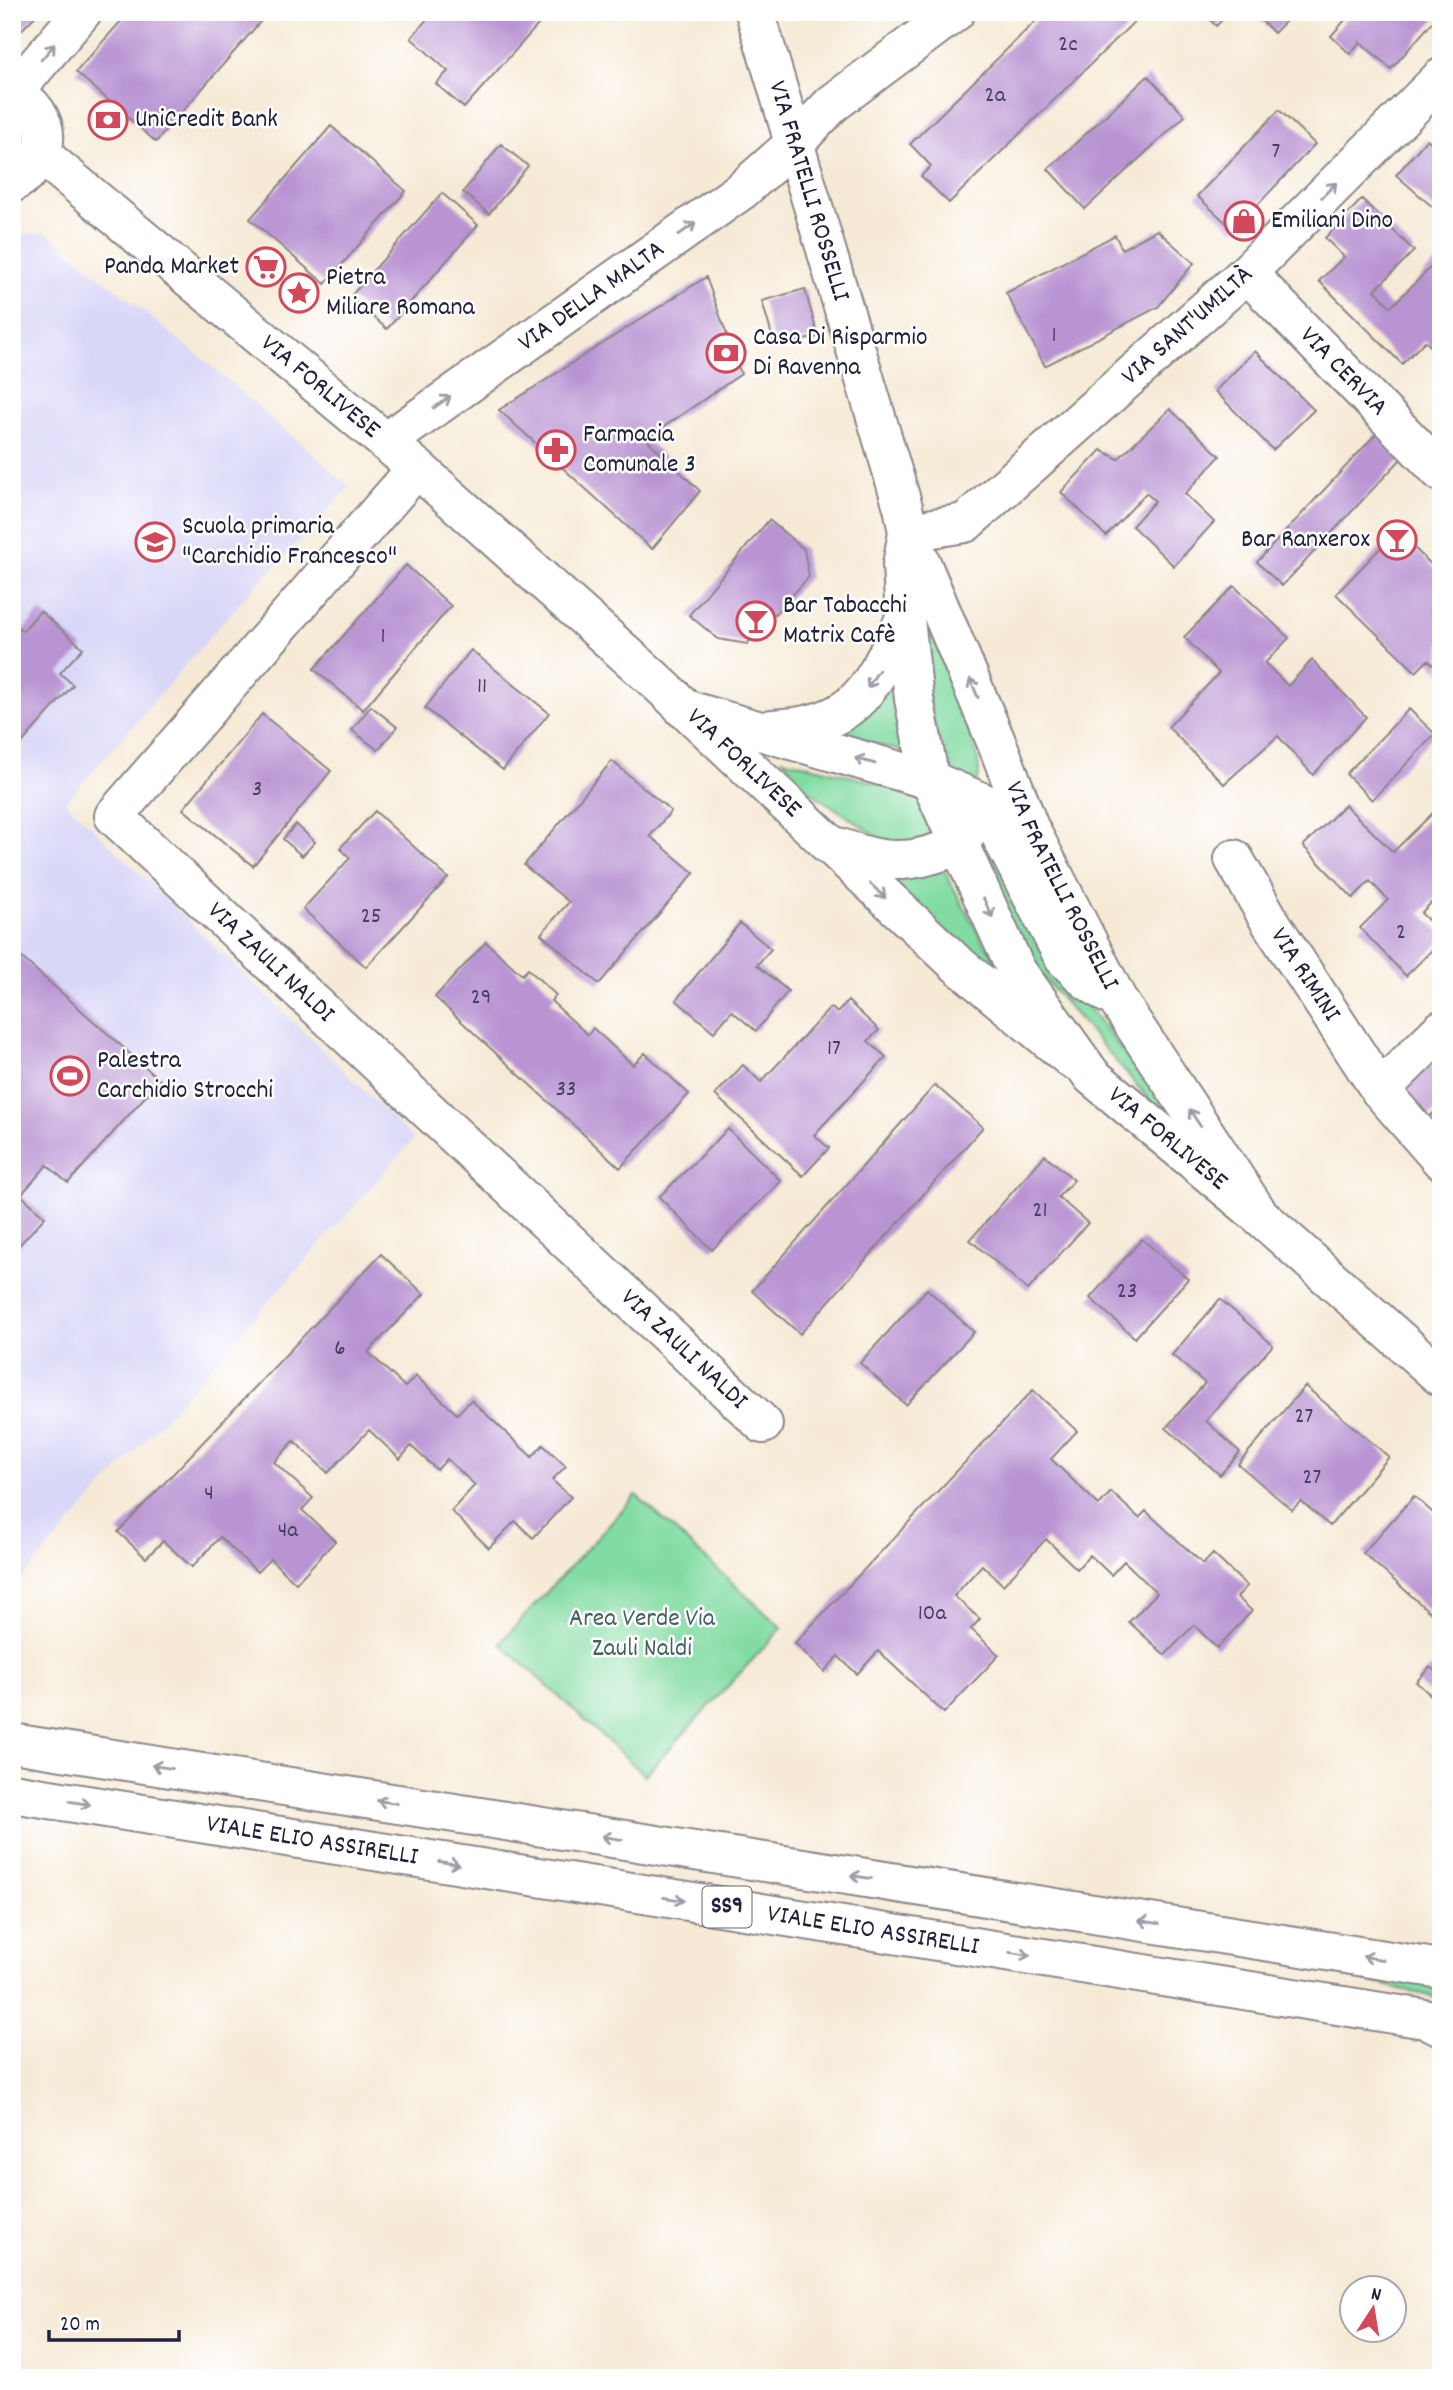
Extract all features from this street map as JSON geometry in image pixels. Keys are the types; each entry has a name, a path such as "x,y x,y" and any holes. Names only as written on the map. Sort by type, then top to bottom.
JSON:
{"main road":[{"path":"12,183 35,167 45,140 37,111 27,100 13,92 82,12"},
{"name":"VIA FRATELLI ROSSELLI","path":"755,12 903,507 908,532 1029,827 1118,1001 1259,1216"},
{"name":"VIA DELLA MALTA","path":"386,442 741,190 793,145 832,104 954,12"},
{"name":"VIA SANT'UMILTÀ","path":"908,532 965,523 1247,273 1441,78"},
{"name":"VIA FORLIVESE","path":"41,155 416,468 618,647 956,963 1259,1216 1441,1377"},
{"name":"VIA CERVIA","path":"1247,273 1441,472"},
{"name":"VIA ZAULI NALDI","path":"416,468 114,816 763,1423"},
{"name":"VIA FRATELLI ROSSELLI","path":"908,532 902,565 905,619 914,699 930,780 1016,970 1092,1076"},
{"path":"755,729 798,727 831,719 858,700 878,674 905,619"},
{"path":"684,709 930,780 984,803 1064,958 1087,980 1118,1001"},
{"path":"828,844 896,861 919,858 959,846 984,803 1000,751"},
{"name":"VIA RIMINI","path":"1234,859 1271,923 1380,1090 1441,1160"},
{"path":"1380,1090 1441,1030"},
{"name":"VIALE ELIO ASSIRELLI","path":"12,1743 1441,1969"},
{"name":"VIALE ELIO ASSIRELLI","path":"12,1793 1424,2019 1441,2027"}],"shaded area":[{"path":"46,233 203,359 350,487 245,597 66,802 414,1139 12,1589 12,235"}],"green space":[{"path":"936,611 978,760 979,775 975,786 945,772 911,617"},
{"path":"893,676 911,754 828,731"},
{"path":"783,759 917,793 925,806 932,833 922,840 903,844 878,837 805,788"},
{"path":"985,830 1059,969 1126,1055 1195,1136 1153,1104 1028,960 968,847"},
{"path":"867,865 942,867 982,940 1040,1017"},
{"name":"Area Verde Via Zauli Naldi","path":"636,1495 782,1628 645,1775 500,1643"},
{"path":"1299,1964 1441,1973 1441,1999"}],"building":[{"path":"12,12 39,12 12,40"},
{"path":"129,12 249,12 260,22 156,142 76,72"},
{"path":"433,12 539,12 545,17 464,108 436,84 448,71 411,38"},
{"path":"1045,12 1144,12 949,203 921,176 931,166 910,144"},
{"path":"1203,12 1230,12 1216,26"},
{"path":"1253,12 1295,12 1274,33"},
{"path":"1352,12 1430,12 1436,18 1391,69 1360,42 1350,54 1331,36"},
{"path":"1148,76 1185,116 1085,209 1048,169"},
{"path":"1279,110 1315,144 1234,230 1197,196"},
{"path":"331,126 406,191 325,284 250,219"},
{"path":"1427,139 1441,151 1441,205 1436,210 1396,175"},
{"path":"501,144 528,166 489,214 463,192"},
{"path":"442,193 478,225 387,329 350,297"},
{"path":"1362,199 1414,251 1375,290 1391,307 1441,257 1441,356 1425,341 1402,364 1319,281 1344,257 1325,238"},
{"path":"1157,230 1194,263 1158,307 1045,366 1006,293 1115,235 1122,249"},
{"path":"706,277 741,374 646,439 700,491 652,549 499,410"},
{"path":"805,289 818,337 775,346 762,301"},
{"path":"1255,351 1314,410 1273,450 1215,391"},
{"path":"1170,409 1220,456 1185,494 1214,522 1174,566 1132,526 1155,501 1146,493 1106,536 1061,492 1101,450 1118,459"},
{"path":"1376,434 1402,458 1282,586 1257,562"},
{"path":"769,520 804,549 809,577 747,644 718,639 689,615"},
{"path":"1397,531 1441,574 1441,672 1428,660 1416,672 1336,594"},
{"path":"406,565 451,606 363,710 314,669"},
{"path":"1234,586 1289,638 1265,663 1288,686 1312,660 1366,717 1313,775 1278,736 1224,784 1168,727 1219,673 1184,637"},
{"path":"40,611 83,648 60,673 73,685 14,752 12,622 23,631"},
{"path":"471,650 549,713 503,770 425,708"},
{"path":"371,706 397,727 378,750 352,730"},
{"path":"1409,709 1435,734 1372,800 1346,774"},
{"path":"262,714 331,771 253,866 183,809"},
{"path":"612,761 671,811 650,836 694,873 599,984 541,934 569,902 524,865"},
{"path":"1345,805 1393,852 1438,808 1441,811 1441,893 1421,913 1441,933 1441,941 1406,976 1360,928 1388,900 1370,881 1353,898 1303,846"},
{"path":"375,811 448,878 366,967 303,909 350,858 340,848"},
{"path":"296,824 315,842 302,856 283,839"},
{"path":"740,923 771,949 757,965 788,991 756,1031 732,1011 714,1032 676,1000"},
{"path":"486,942 522,975 528,969 556,995 551,1001 588,1035 593,1028 633,1065 645,1053 689,1094 620,1168 435,997"},
{"path":"12,949 160,1080 68,1183 47,1165 21,1195 45,1217 12,1253"},
{"path":"848,1001 879,1030 868,1041 886,1057 814,1135 829,1148 803,1176 715,1095 743,1065 761,1082 831,1007 837,1013"},
{"path":"1441,1054 1441,1106 1429,1117 1403,1090"},
{"path":"935,1085 983,1127 800,1334 752,1291"},
{"path":"728,1129 781,1181 712,1250 659,1197"},
{"path":"1045,1155 1074,1180 1058,1197 1088,1223 1028,1290 970,1240"},
{"path":"1142,1239 1188,1279 1135,1338 1090,1298"},
{"path":"381,1254 424,1294 368,1352 405,1387 416,1376 457,1414 471,1400 532,1457 543,1445 566,1466 552,1480 571,1497 533,1538 515,1521 489,1548 451,1511 475,1485 447,1459 437,1470 411,1446 400,1459 369,1430 328,1473 294,1441 274,1462 313,1498 302,1510 335,1541 296,1583 270,1559 257,1572 220,1537 192,1567 163,1541 146,1558 118,1532"},
{"path":"927,1289 974,1332 906,1405 860,1363"},
{"path":"1220,1299 1273,1345 1206,1421 1240,1452 1220,1475 1166,1428 1205,1383 1172,1355"},
{"path":"1305,1386 1389,1457 1330,1526 1301,1501 1292,1510 1238,1464"},
{"path":"1033,1390 1077,1431 1051,1459 1099,1505 1111,1492 1139,1518 1146,1511 1203,1564 1213,1554 1247,1586 1237,1597 1252,1611 1217,1648 1194,1625 1165,1655 1129,1622 1157,1593 1124,1561 1111,1575 1090,1555 1077,1569 1046,1539 1003,1585 982,1565 954,1596 980,1619 971,1629 999,1655 944,1713 878,1651 857,1674 838,1656 824,1672 795,1643"},
{"path":"1414,1496 1441,1520 1441,1622 1363,1553"},
{"path":"1441,1664 1441,1704 1416,1682 1430,1667 1435,1671"}],"place":[{"name":"UniCredit Bank","path":"108,120"},
{"name":"Emiliani Dino","path":"1244,221"},
{"name":"Panda Market","path":"266,267"},
{"name":"Pietra Miliare Romana","path":"299,293"},
{"name":"Casa Di Risparmio Di Ravenna","path":"726,353"},
{"name":"Farmacia Comunale 3","path":"556,450"},
{"name":"Bar Ranxerox","path":"1397,540"},
{"name":"Scuola primaria \"Carchidio Francesco\"","path":"155,542"},
{"name":"Bar Tabacchi Matrix Cafè","path":"756,621"},
{"name":"Palestra Carchidio Strocchi","path":"70,1076"}]}
